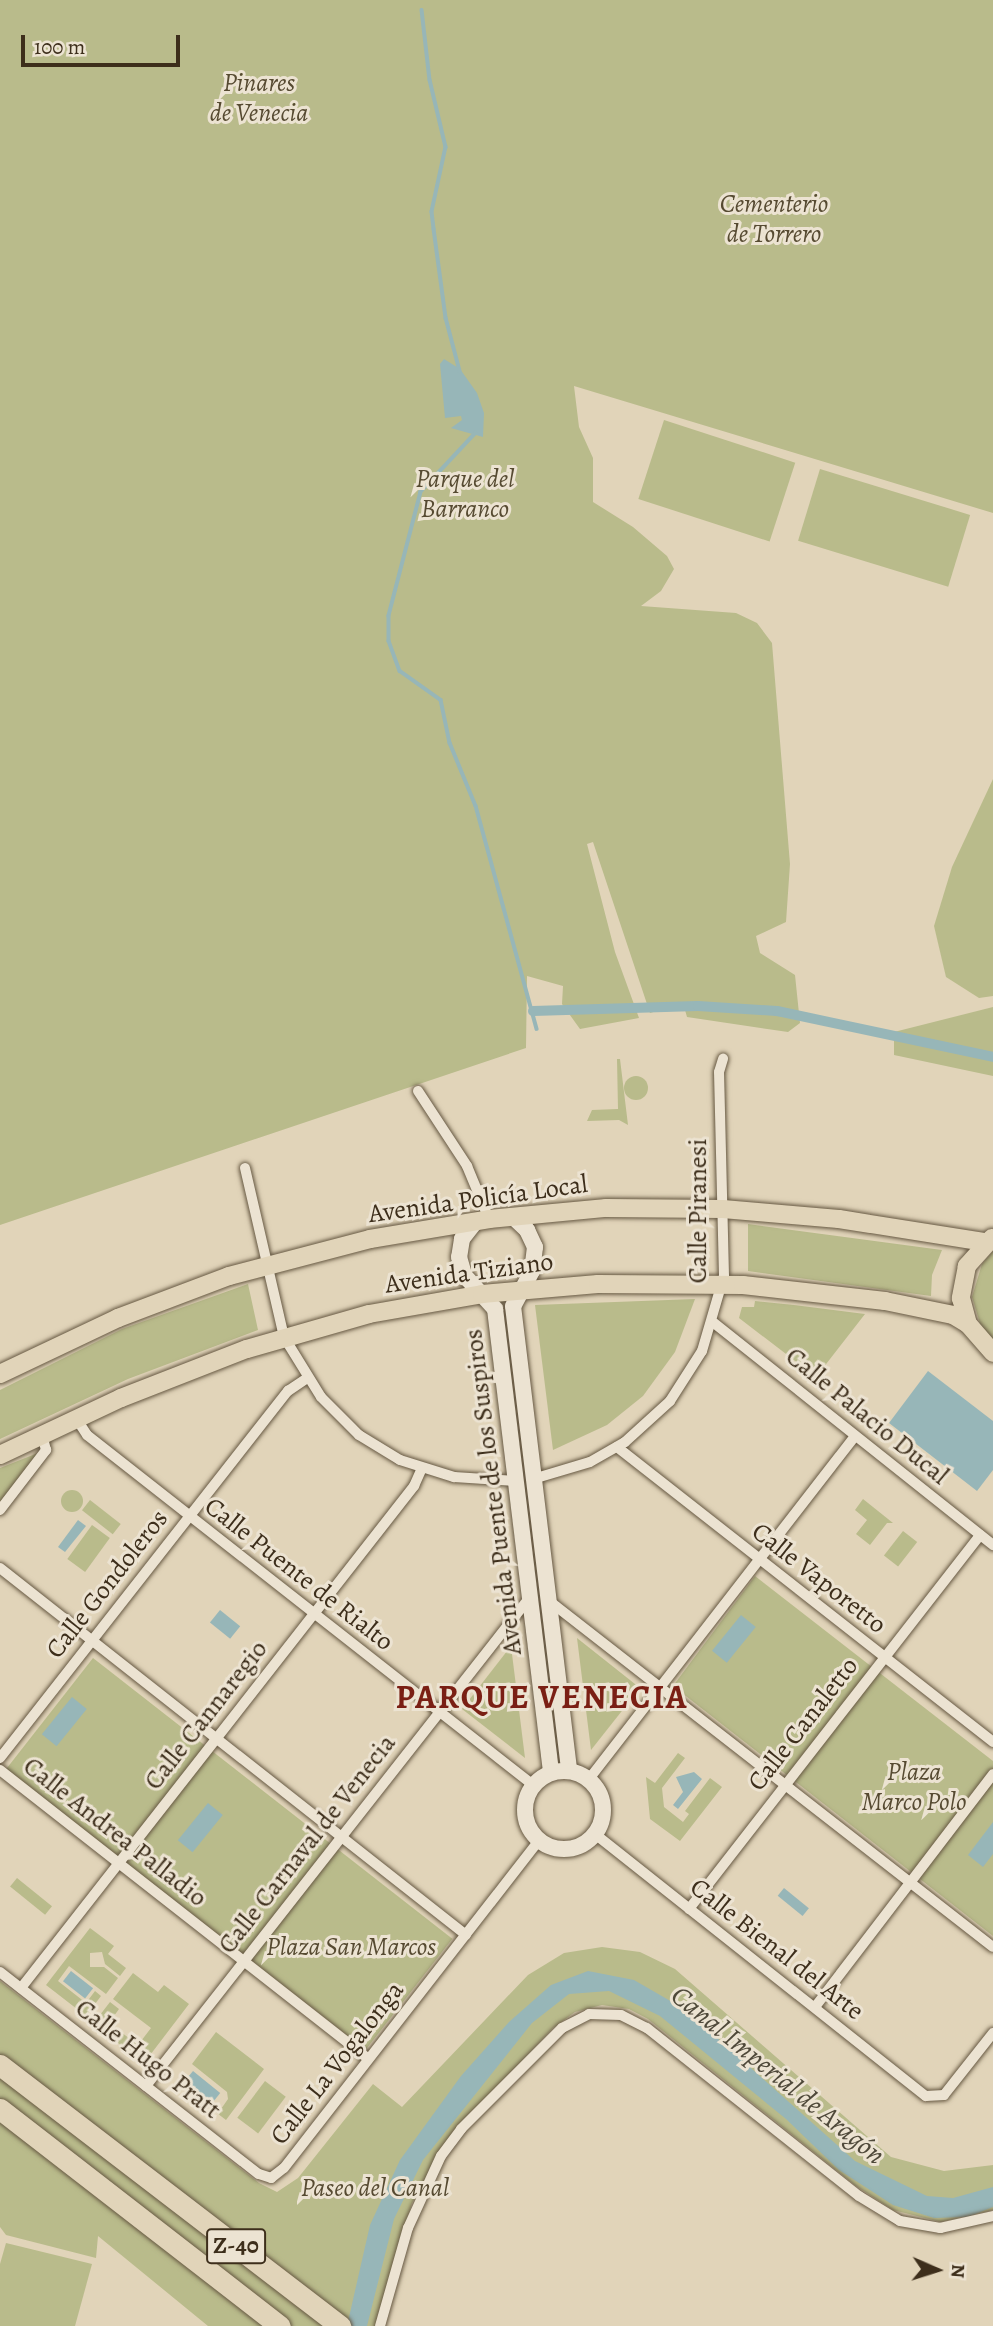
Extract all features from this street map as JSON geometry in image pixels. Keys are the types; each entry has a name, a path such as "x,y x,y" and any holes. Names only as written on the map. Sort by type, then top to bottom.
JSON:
{"highway":[{"name":"Z-40","path":"0,2065 340,2326"},
{"name":"Z-40","path":"0,2109 280,2326"}],"main road":[{"name":"Avenida Policía Local","path":"0,1374 118,1318 267,1265 373,1239 482,1220 606,1208 723,1209 839,1219 989,1240"},
{"path":"989,1240 963,1276 961,1305 968,1324 993,1353"},
{"name":"Avenida Tiziano","path":"0,1455 169,1377 284,1337 369,1314 482,1294 598,1284 723,1284 885,1301 953,1315 968,1324"}],"street":[{"name":"Calle Piranesi","path":"533,1479 580,1465 617,1447 670,1401 698,1360 713,1322 723,1284 719,1072 723,1059"},
{"path":"418,1091 467,1166 482,1220 462,1239 458,1257 464,1275 482,1294"},
{"path":"245,1168 284,1337 307,1378 359,1435 422,1468 471,1479 516,1481"},
{"path":"512,1216 527,1230 535,1247 534,1266 521,1290"},
{"name":"Avenida Puente de los Suspiros","path":"521,1290 513,1306 569,1770"},
{"name":"Avenida Puente de los Suspiros","path":"482,1294 495,1309 551,1772"},
{"name":"Calle Palacio Ducal","path":"713,1322 993,1545"},
{"name":"Calle Gondoleros","path":"0,1758 288,1391 307,1378"},
{"name":"Calle Puente de Rialto","path":"76,1418 87,1435 533,1785"},
{"path":"0,1510 46,1450 43,1436"},
{"path":"589,1779 855,1436"},
{"name":"Calle Vaporetto","path":"617,1447 993,1742"},
{"name":"Calle Cannaregio","path":"21,1988 414,1486 422,1468"},
{"name":"Calle Canaletto","path":"689,1909 980,1535"},
{"path":"0,1568 466,1934"},
{"name":"Calle Carnaval de Venecia","path":"146,2086 530,1597"},
{"path":"547,1599 661,1685 785,1786 993,1947"},
{"name":"Calle Andrea Palladio","path":"0,1770 368,2059"},
{"path":"569,1770 589,1779 603,1805 595,1833 581,1845 565,1849 539,1840 528,1827 524,1810 533,1785 551,1772 569,1770"},
{"path":"815,2007 993,1774"},
{"name":"Calle Bienal del Arte","path":"595,1833 932,2098 944,2095 993,2033"},
{"name":"Calle La Vogalonga","path":"271,2178 284,2168 539,1840"},
{"name":"Calle Hugo Pratt","path":"0,1972 259,2174 271,2178"},
{"path":"380,2326 408,2228 441,2156 461,2129 562,2028 589,2014 621,2015 648,2028 859,2196 901,2221 940,2228 993,2216"}],"green space":[{"path":"0,0 993,0 993,513 574,386 579,427 593,458 593,502 633,527 667,556 674,569 661,591 641,606 736,613 757,623 772,643 790,864 786,922 756,936 760,953 795,975 800,1023 788,1032 687,1017 683,1003 650,1013 593,842 587,844 615,952 639,1018 580,1029 562,1004 563,986 527,976 526,1048 0,1225"},
{"path":"664,420 795,463 770,542 638,499"},
{"path":"820,469 970,515 948,587 798,541"},
{"path":"993,779 993,996 979,998 946,977 934,926 952,867"},
{"path":"993,1007 993,1076 894,1055 894,1032"},
{"path":"617,1059 620,1059 628,1125 619,1120 587,1121 592,1110 618,1109"},
{"path":"636,1076 644,1080 648,1088 644,1096 636,1100 628,1096 624,1088 628,1080"},
{"path":"748,1224 942,1250 932,1275 931,1296 748,1271"},
{"path":"993,1251 993,1342 982,1330 972,1297 982,1264"},
{"path":"248,1284 258,1330 128,1379 0,1439 0,1390 122,1329"},
{"path":"695,1299 675,1352 643,1396 607,1425 553,1450 535,1305"},
{"path":"755,1301 865,1314 816,1377 739,1318 742,1307 754,1307"},
{"path":"38,1453 0,1502 0,1468"},
{"path":"72,1490 80,1493 83,1501 80,1509 72,1512 64,1509 61,1501 64,1493"},
{"path":"863,1499 893,1523 887,1523 870,1545 856,1534 867,1520 855,1510"},
{"path":"90,1500 121,1524 113,1534 82,1510"},
{"path":"92,1525 110,1538 85,1572 67,1559"},
{"path":"903,1531 917,1542 898,1567 884,1555"},
{"name":"Plaza Marco Polo","path":"755,1576 993,1761 993,1936 673,1686"},
{"path":"577,1638 640,1688 591,1750"},
{"path":"511,1646 525,1758 462,1709"},
{"name":"Plaza San Marcos","path":"93,1658 452,1939 366,2050 6,1769"},
{"path":"678,1753 685,1758 662,1788 664,1807 683,1822 689,1814 685,1811 710,1778 722,1787 680,1841 650,1819 646,1777 655,1783"},
{"path":"17,1878 52,1906 45,1915 10,1887"},
{"path":"90,1928 114,1946 108,1954 126,1968 120,1976 105,1964 102,1952 90,1953 90,1967 104,1967 118,1978 106,1994 69,1966 58,1981 86,2003 95,1991 101,1996 86,2016 46,1985"},
{"name":"Paseo del Canal","path":"602,1947 640,1952 675,1969 891,2157 944,2171 993,2165 993,2210 941,2222 893,2210 856,2186 648,2019 629,2009 602,2005 575,2012 553,2028 448,2138 412,2203 376,2326 208,2326 98,2236 96,2258 6,2235 0,2227 0,1981 259,2183 277,2192 298,2178 373,2084 402,2107 528,1975 564,1953"},
{"path":"133,1973 158,1992 164,1985 189,2004 144,2063 93,2024 110,2002 119,2009 109,2023 138,2045 151,2028 113,1999"},
{"path":"216,2032 264,2069 226,2120 213,2110 221,2109 228,2099 227,2092 192,2064"},
{"path":"265,2081 286,2097 258,2133 237,2118"},
{"path":"6,2243 92,2264 75,2326 0,2326 0,2264"}],"water":[{"path":"444,359 460,369 477,393 484,413 483,437 451,428 462,420 461,416 445,418 440,364"},
{"path":"928,1371 993,1421 993,1470 977,1491 889,1423"},
{"path":"78,1520 86,1526 65,1552 58,1547"},
{"path":"220,1610 240,1626 230,1639 210,1622"},
{"path":"741,1615 756,1627 727,1663 712,1651"},
{"path":"72,1697 87,1709 57,1746 42,1734"},
{"path":"694,1772 702,1779 678,1809 673,1805 683,1792 676,1777"},
{"path":"208,1803 223,1815 193,1852 178,1840"},
{"path":"993,1822 993,1854 983,1867 968,1855"},
{"path":"784,1888 809,1908 803,1916 778,1896"},
{"path":"71,1971 93,1988 85,1998 63,1981"},
{"name":"Canal Imperial de Aragón","path":"588,1971 634,1980 686,2010 855,2161 927,2196 953,2198 993,2187 993,2207 968,2217 934,2218 893,2205 839,2170 786,2119 660,2016 609,1991 569,1994 532,2023 423,2160 394,2219 367,2326 347,2326 370,2225 400,2160 461,2076 509,2022 551,1985"},
{"path":"193,2071 220,2093 212,2103 185,2081"}],"waterway":[{"path":"422,10 430,80 446,147 432,212 446,318 460,371"},
{"path":"476,433 421,492 389,616 389,641 400,671 441,700 450,743 476,806 537,1029"},
{"path":"533,1011 698,1006 777,1011 993,1057"}],"district":[{"name":"PARQUE VENECIA","path":"542,1697"}],"park label":[{"name":"Pinares de Venecia","path":"259,98"},
{"name":"Cementerio de Torrero","path":"774,218"},
{"name":"Parque del Barranco","path":"465,494"}]}
